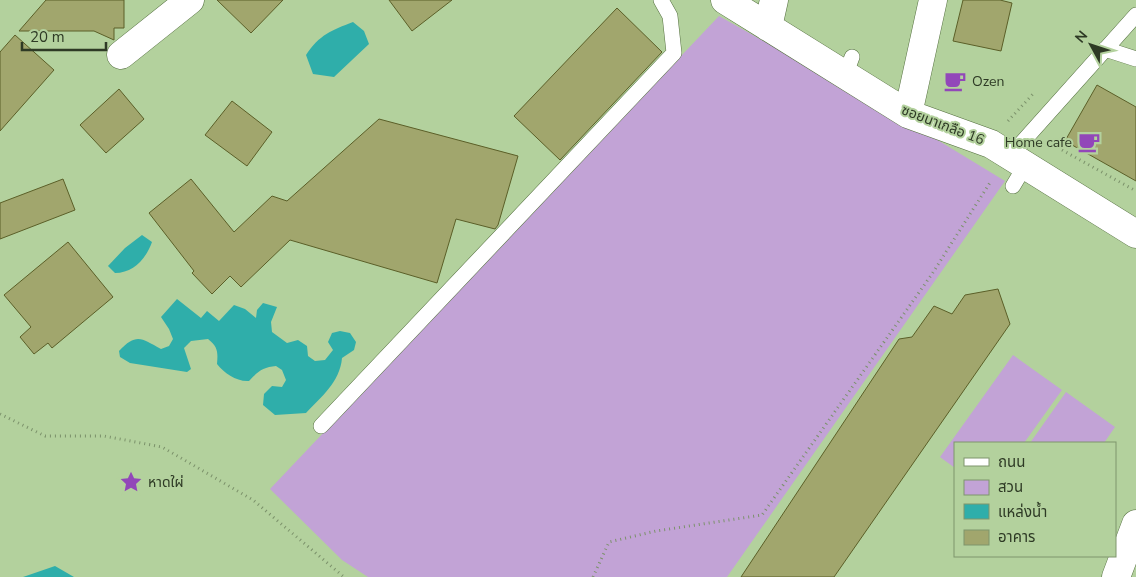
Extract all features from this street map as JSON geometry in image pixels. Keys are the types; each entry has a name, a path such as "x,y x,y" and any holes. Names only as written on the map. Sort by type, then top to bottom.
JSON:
{"street":[{"name":"ซอยนาเกลือ 16","path":"725,0 768,27 848,67 908,114 991,144 1016,169 1136,234"},
{"path":"768,27 774,0"},
{"path":"908,114 932,0"},
{"path":"121,55 179,3"},
{"path":"1116,577 1136,524"}],"lane":[{"path":"321,426 674,52 670,16 660,0"},
{"path":"1016,169 1106,48 1136,15"},
{"path":"1106,48 1136,59"}],"path":[{"path":"1062,150 1136,191"},
{"path":"593,577 609,542 656,531 762,515 932,274 1016,169"},
{"path":"0,414 45,436 104,436 162,447 254,500 344,577"}],"green space":[{"path":"719,16 898,116 1005,181 727,577 368,577 342,560 270,489"},
{"path":"1013,355 1062,390 1025,442 954,442 954,467 940,457"},
{"path":"1066,392 1115,427 1105,442 1031,442"}],"water":[{"path":"353,22 364,31 369,44 334,77 313,74 306,55 311,48 326,34"},
{"path":"142,235 152,242 146,254 133,268 128,271 115,273 108,266 125,248"},
{"path":"177,299 201,318 207,311 219,321 234,305 245,309 256,318 257,310 263,303 277,307 271,322 272,332 287,343 298,340 307,346 308,356 315,361 325,360 333,350 328,342 332,333 340,331 350,333 356,342 354,350 342,358 334,382 306,413 275,415 263,405 264,394 272,386 282,387 286,380 282,370 276,366 267,368 249,381 235,378 223,371 217,364 217,350 208,339 191,341 184,348 191,369 187,372 130,363 120,357 119,351 135,339 144,340 161,349 169,346 173,339 161,317"},
{"path":"55,566 74,577 23,577"}],"building":[{"path":"46,0 124,0 124,28 114,28 114,40 94,31 19,31"},
{"path":"217,0 283,0 251,33"},
{"path":"389,0 452,0 412,31"},
{"path":"963,0 1000,0 1012,3 1001,51 953,41"},
{"path":"617,8 662,52 560,160 514,116"},
{"path":"15,35 54,70 0,131 0,52"},
{"path":"1097,85 1136,107 1136,181 1065,141"},
{"path":"119,89 144,119 106,153 80,125"},
{"path":"232,101 272,132 247,166 205,135"},
{"path":"379,119 518,156 498,225 495,229 456,219 437,283 290,240 241,287 230,276 212,294 192,273 194,271 149,213 191,179 234,232 272,196 287,201"},
{"path":"63,179 75,210 0,239 0,203"},
{"path":"68,242 113,297 52,348 48,343 34,354 20,337 31,327 4,295"},
{"path":"998,289 1010,324 834,577 741,577 899,339 912,337 934,306 952,314 965,295"}],"place":[{"name":"Ozen","path":"955,81"},
{"name":"Home cafe","path":"1089,142"},
{"name":"หาดใผ่","path":"131,482"}]}
